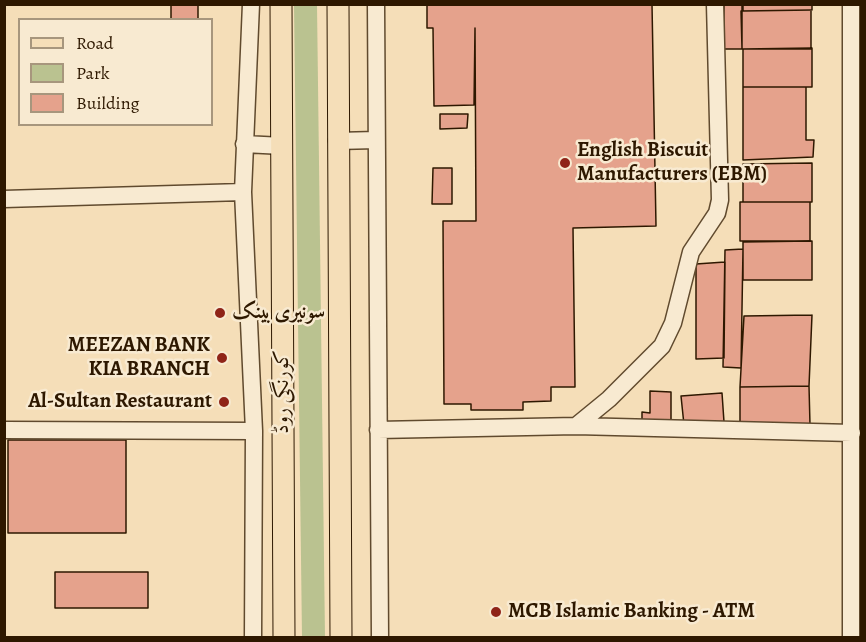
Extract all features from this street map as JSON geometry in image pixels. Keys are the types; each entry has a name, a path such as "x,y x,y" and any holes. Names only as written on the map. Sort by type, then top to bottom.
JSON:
{"main road":[{"name":"کورنگی روڈ","path":"282,4 284,638"},
{"path":"338,4 341,638"}],"street":[{"path":"251,4 243,192 254,431 254,638"},
{"path":"375,4 380,638"},
{"path":"576,426 609,399 662,346 673,323 691,252 717,213 720,200 715,4"},
{"path":"851,4 856,106 852,433 856,461 851,638"},
{"path":"337,141 376,140"},
{"path":"244,144 283,146"},
{"path":"4,199 243,192"},
{"path":"378,430 576,426 852,433"},
{"path":"4,430 254,431"}],"green space":[{"path":"294,5 317,5 325,638 302,637"}],"building":[{"path":"171,4 198,4 198,18 171,18"},
{"name":"English Biscuit Manufacturers (EBM)","path":"427,4 652,4 656,226 573,228 575,387 551,387 551,401 523,402 523,410 471,410 471,404 444,404 443,221 476,221 475,28 474,105 434,106 433,28 427,28"},
{"path":"724,4 742,4 742,49 723,49"},
{"path":"743,4 812,4 812,10 743,11"},
{"path":"811,10 811,49 742,49 741,11"},
{"path":"812,48 812,87 743,87 743,49"},
{"path":"743,87 806,87 806,140 814,140 813,157 743,160"},
{"path":"440,114 468,114 467,128 440,129"},
{"path":"812,163 812,202 743,202 743,164"},
{"path":"433,168 452,168 452,204 432,204"},
{"path":"740,202 810,202 810,241 740,241"},
{"path":"812,241 812,280 743,280 743,242"},
{"path":"743,249 741,368 723,367 725,250"},
{"path":"725,262 724,358 696,359 696,264"},
{"path":"812,315 809,386 740,387 744,316"},
{"path":"809,386 810,425 740,425 740,387"},
{"path":"650,391 671,392 671,428 642,428 642,412 650,413"},
{"path":"722,393 724,422 684,425 681,396"},
{"path":"8,440 126,440 126,533 8,533"},
{"path":"55,572 148,572 148,608 55,608"}],"place":[{"name":"English Biscuit Manufacturers (EBM)","path":"565,163"},
{"name":"سونیری بینک","path":"220,313"},
{"name":"MEEZAN BANK KIA BRANCH","path":"222,358"},
{"name":"Al-Sultan Restaurant","path":"224,402"},
{"name":"MCB Islamic Banking - ATM","path":"496,612"}]}
